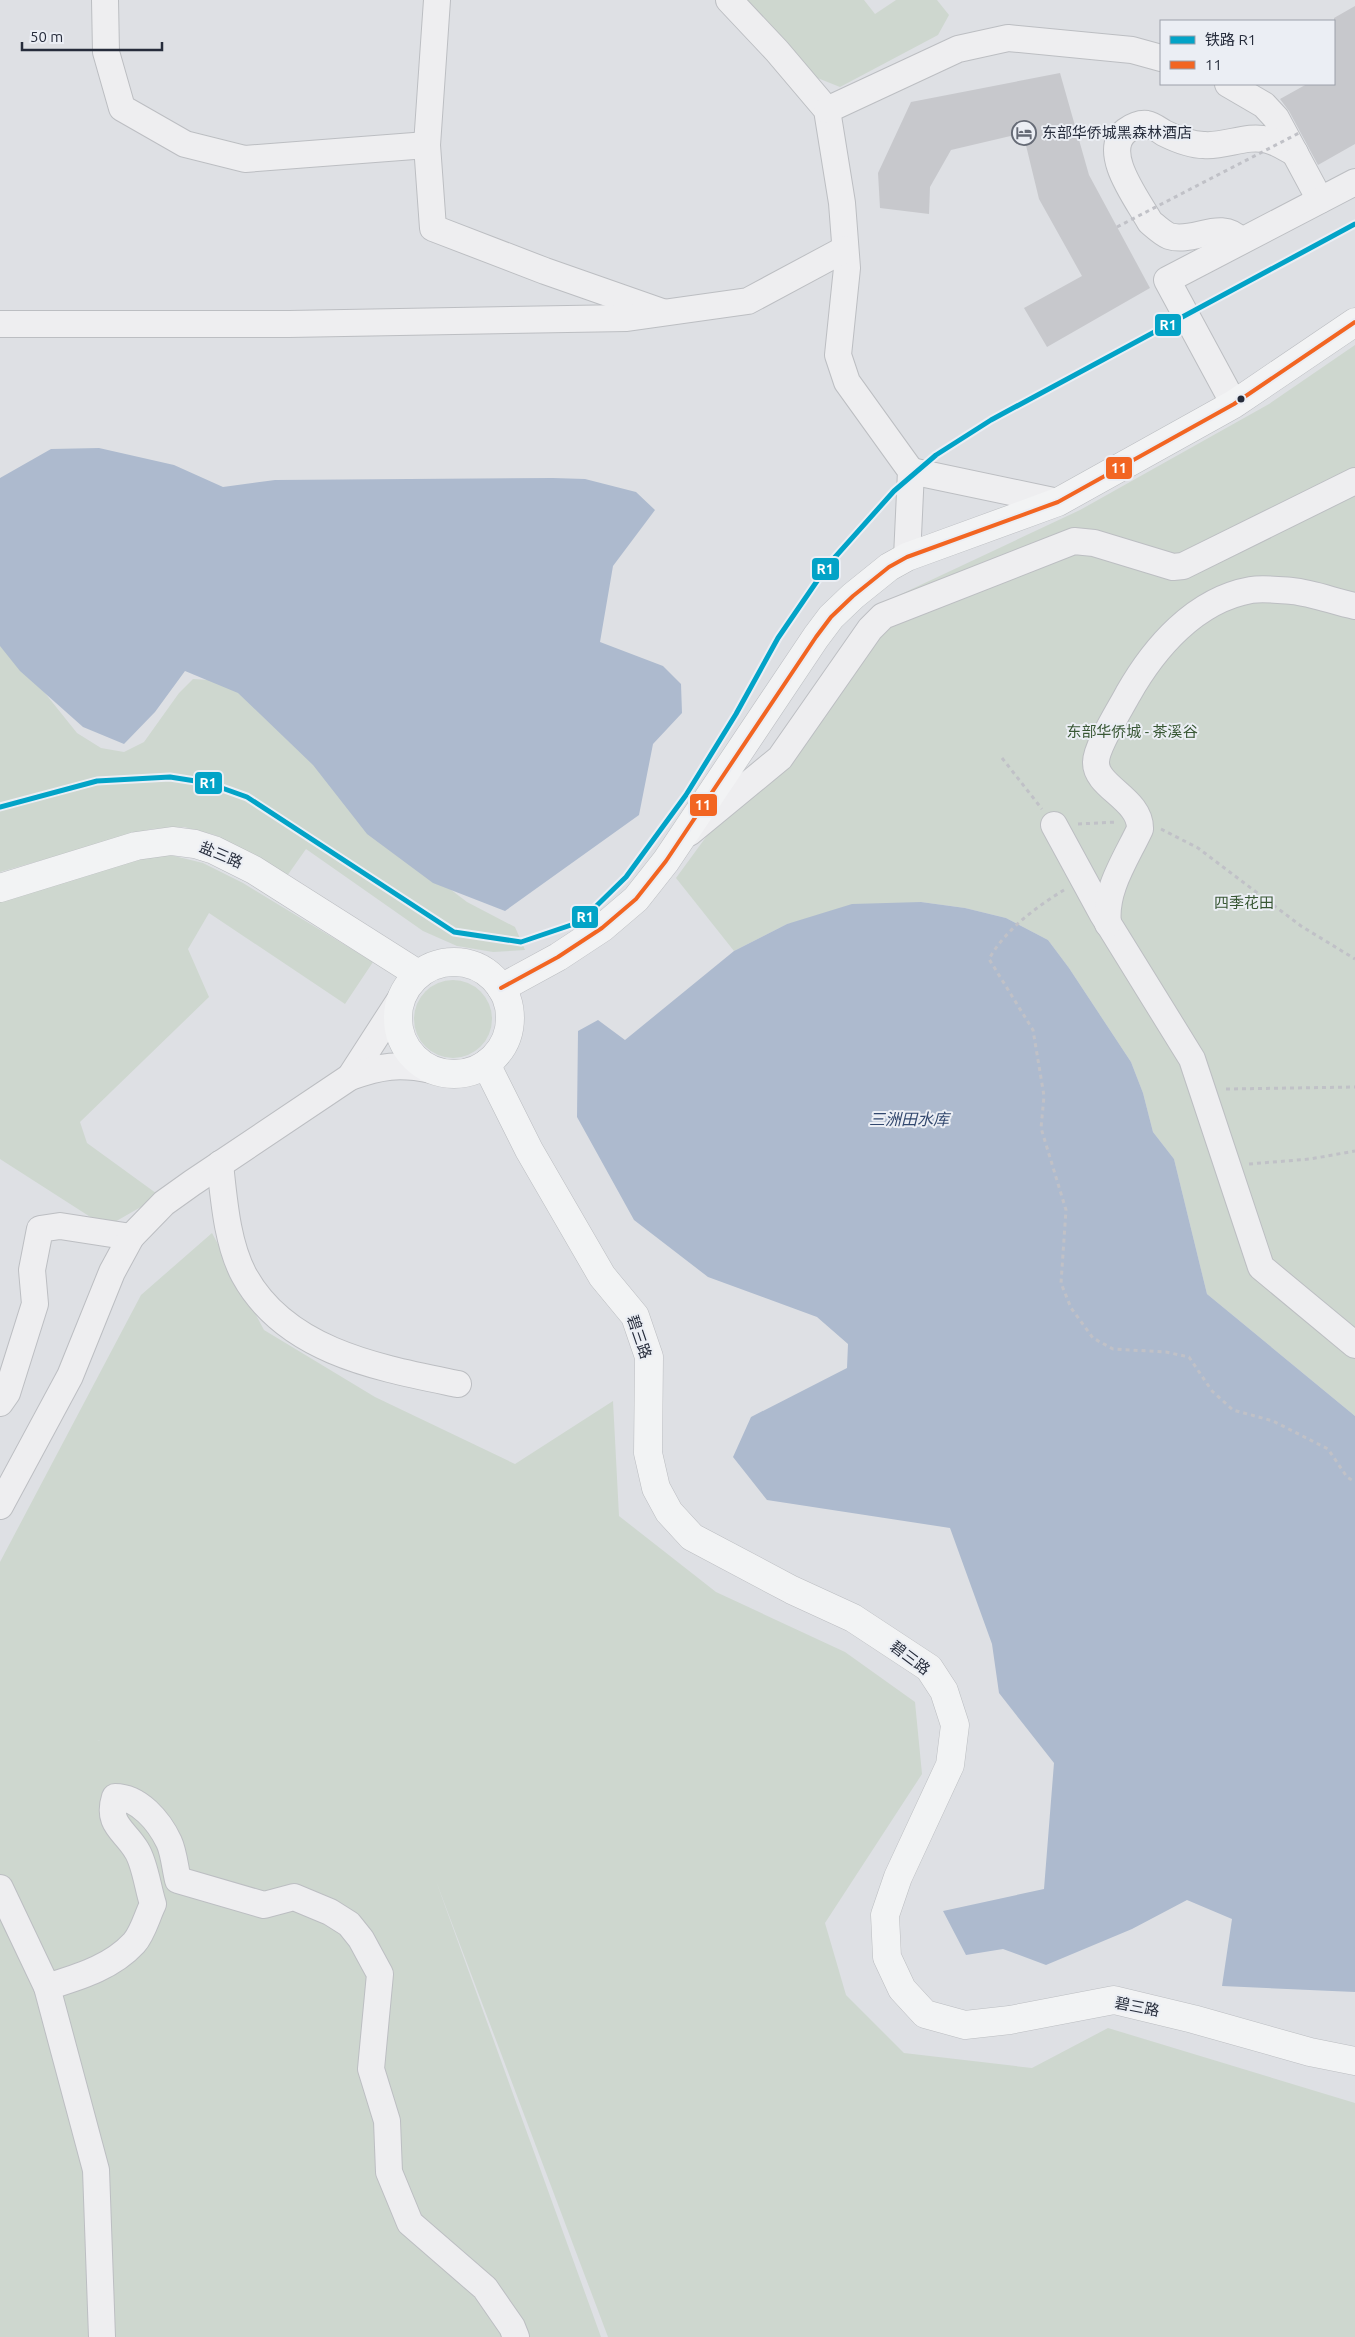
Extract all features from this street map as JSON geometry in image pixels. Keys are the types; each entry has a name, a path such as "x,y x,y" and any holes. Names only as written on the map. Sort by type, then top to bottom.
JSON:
{"main road":[{"path":"501,988 558,956 620,914 650,882 831,617 870,580 907,557 1058,502 1234,404 1355,322"},
{"name":"盐三路","path":"0,888 136,846 172,841 195,844 234,858 418,974"},
{"path":"443,963 470,964 493,977 501,988 507,1001 510,1015 509,1029 500,1048 486,1064 460,1074 446,1074 420,1064 402,1042 398,1028 401,998 408,985 418,974 443,963"},
{"name":"碧三路","path":"486,1064 528,1150 602,1276 635,1316 648,1357 648,1453 656,1488 669,1512 692,1537 792,1590 853,1618 929,1668 944,1691 955,1725 950,1765 898,1877 885,1915 887,1957 902,1989 925,2014 965,2025 1010,2020 1114,2000 1193,2019 1310,2052 1355,2061"}],"street":[{"path":"105,0 106,52 122,108 185,144 246,159 427,145"},
{"path":"436,0 427,145 434,228 545,271 665,313"},
{"path":"729,0 777,51 827,110 842,204 847,268 838,355 847,382 911,471 907,557"},
{"path":"827,110 958,49 1008,38 1132,50 1160,58"},
{"path":"1230,85 1264,105 1297,143 1320,200"},
{"path":"1241,241 1230,232 1218,231 1188,237 1170,236 1158,230 1150,222 1116,159 1116,147 1122,134 1132,126 1140,124 1150,125 1184,142 1197,144 1224,144 1250,138 1297,143"},
{"path":"1234,404 1167,280 1355,182"},
{"path":"0,324 289,324 627,318 748,301 845,249"},
{"path":"911,471 1058,502"},
{"path":"679,841 780,758 870,629 883,616 1074,541 1094,543 1173,567 1183,566 1355,481"},
{"path":"1108,924 1107,911 1111,891 1140,829 1140,821 1132,806 1099,774 1096,765 1097,756 1117,714 1142,669 1172,634 1210,604 1251,590 1294,591 1355,606"},
{"path":"1054,824 1108,924 1192,1059 1261,1267 1355,1345"},
{"path":"350,1077 401,998"},
{"path":"0,1506 70,1376 112,1272 131,1237 164,1203 350,1077 373,1069 396,1065 432,1070"},
{"path":"220,1164 223,1195 235,1252 244,1274 259,1297 281,1319 310,1338 362,1362 386,1370 458,1384"},
{"path":"0,1403 7,1393 35,1304 32,1270 40,1229 60,1226 131,1237"},
{"path":"47,1987 88,1973 110,1963 135,1942 153,1904 138,1852 114,1823 111,1807 115,1797 131,1799 158,1824 170,1843 178,1880 264,1905 294,1897 315,1904 349,1924 362,1939 380,1974 371,2069 387,2121 388,2172 410,2223 485,2288 512,2327 516,2337"},
{"path":"0,1888 47,1987 96,2170 102,2337"}],"path":[{"path":"1117,228 1297,143"},
{"path":"1002,758 1054,824 1140,821 1151,823 1198,848 1301,926 1355,960"},
{"path":"1046,900 998,943 989,959 1033,1030 1044,1096 1041,1128 1066,1210 1061,1283 1071,1308 1093,1338 1113,1349 1166,1352 1189,1357 1212,1391 1233,1410 1273,1421 1328,1449 1347,1477 1355,1482"},
{"path":"1203,1090 1355,1087"},
{"path":"1228,1166 1310,1159 1355,1151"}],"green space":[{"path":"747,0 864,0 875,14 896,0 937,0 949,15 938,35 840,87 815,77"},
{"name":"东部华侨城 - 茶溪谷","path":"1355,345 1355,1416 1207,1294 1174,1159 1153,1132 1143,1093 1131,1062 1069,968 1048,940 1006,918 965,908 921,902 787,924 734,951 676,878 858,625 880,604 1080,510 1269,404"},
{"path":"0,637 77,733 101,748 124,752 144,742 179,693 193,679 226,681 261,708 387,841 467,902 515,927 525,950 493,952 457,946 423,931 306,849 287,876 215,835 184,827 151,829 0,872"},
{"path":"166,854 203,863 243,883 373,962 345,1004 209,913 188,949 209,997 80,1122 87,1143 160,1196 106,1227 0,1159 0,893 79,869"},
{"path":"453,980 468,983 485,997 489,1004 492,1019 489,1034 475,1051 468,1055 453,1058 438,1055 421,1041 417,1034 414,1019 417,1004 431,987 438,983"},
{"path":"212,1233 264,1330 375,1397 515,1464 613,1401 619,1516 716,1592 845,1652 915,1702 922,1774 825,1923 846,1995 904,2053 1032,2068 1108,2028 1355,2103 1355,2337 608,2337 436,1881 601,2337 0,2337 0,1562 141,1295"}],"water":[{"path":"99,448 174,465 223,487 275,480 553,478 585,479 636,492 655,510 613,566 600,642 663,666 681,684 682,713 653,744 639,815 505,911 433,883 367,834 313,765 238,693 185,671 155,712 124,744 83,727 20,671 0,646 0,478 51,449"},
{"name":"三洲田水库","path":"921,902 965,908 1006,918 1048,940 1069,968 1131,1062 1143,1093 1153,1132 1174,1159 1207,1294 1355,1416 1355,1992 1222,1986 1232,1919 1187,1900 1132,1929 1046,1965 1003,1949 966,1955 943,1911 1044,1889 1054,1763 999,1693 992,1644 950,1528 767,1500 733,1457 751,1417 847,1368 848,1344 817,1317 708,1277 634,1220 577,1117 578,1031 598,1020 625,1040 734,951 787,924 852,904"}],"building":[{"path":"1355,6 1355,144 1318,165 1289,111 1280,99 1305,85 1335,85 1334,18"},
{"path":"1060,73 1089,175 1150,288 1047,347 1024,308 1082,276 1039,199 1023,133 951,150 930,187 929,214 880,208 878,173 911,102"}],"rail line":[{"name":"R1","path":"0,807 97,781 170,777 208,783 247,797 454,932 521,942 580,922 626,877 686,795 736,714 778,638 828,565 894,491 936,455 991,420 1355,224"}],"transit line":[{"name":"11","path":"501,988 558,957 602,928 636,899 666,861 831,617 853,596 889,567 907,557 1058,502 1234,404 1355,322"}],"place":[{"name":"东部华侨城黑森林酒店","path":"1024,133"}],"park label":[{"name":"四季花田","path":"1244,903"}]}
